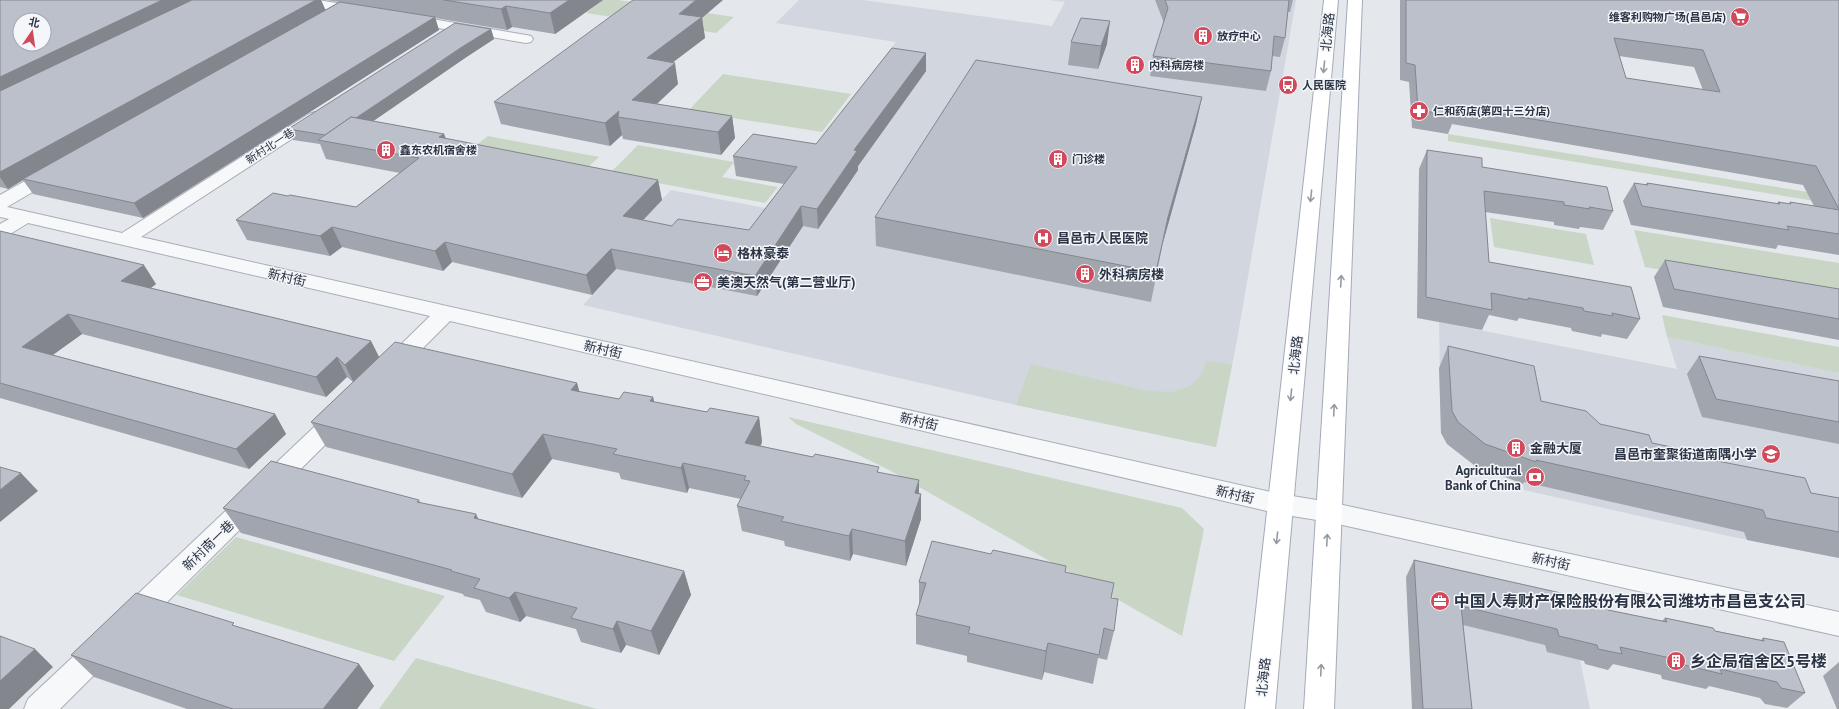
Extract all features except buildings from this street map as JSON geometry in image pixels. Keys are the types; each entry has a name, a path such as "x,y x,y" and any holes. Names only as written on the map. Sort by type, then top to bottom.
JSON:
{"main road":[{"name":"北海路","path":"1260,709 1330,0"},
{"name":"北海路","path":"1319,709 1355,0"}],"street":[{"path":"293,0 373,14"},
{"path":"322,20 342,8"},
{"path":"396,17 526,39"},
{"path":"436,40 456,27"},
{"name":"新村北一巷","path":"124,240 330,108"},
{"path":"0,203 68,164"},
{"name":"新村街","path":"0,211 1280,504 1329,512 1839,624"},
{"path":"0,232 25,217"},
{"name":"新村南一巷","path":"39,709 446,313"}],"shaded area":[{"name":"昌邑市人民医院","path":"799,0 863,0 1052,26 1065,2 1049,0 1296,0 1237,340 1216,447 1016,405 583,305 643,240 627,236 671,190 781,211 803,161 896,42 776,23"},
{"path":"1439,322 1677,369 1667,337 1839,373 1839,558 1728,536 1524,490 1523,484 1474,465 1447,444 1441,433"},
{"path":"1406,577 1571,615 1590,709 1413,709"}],"green space":[{"path":"603,0 618,0 734,17 716,33 586,13"},
{"path":"723,74 851,94 822,132 688,111"},
{"path":"1448,134 1839,197 1839,205 1448,141"},
{"path":"488,136 599,157 587,168 474,147"},
{"path":"638,145 734,162 722,177 778,187 765,203 609,174"},
{"path":"1490,218 1586,234 1594,265 1494,247"},
{"path":"1634,230 1839,263 1839,301 1645,267"},
{"path":"1662,315 1839,347 1839,373 1667,337"},
{"path":"1207,361 1232,365 1216,447 1016,405 1031,364 1148,391 1172,392 1191,386 1201,375"},
{"path":"788,417 1182,508 1204,529 1182,636 889,470 796,424"},
{"path":"236,537 445,596 394,661 177,595"},
{"path":"416,658 597,709 379,709"}],"place":[{"name":"维客利购物广场(昌邑店)","path":"1740,17"},
{"name":"放疗中心","path":"1203,36"},
{"name":"内科病房楼","path":"1135,65"},
{"name":"人民医院","path":"1288,85"},
{"name":"仁和药店(第四十三分店)","path":"1419,111"},
{"name":"鑫东农机宿舍楼","path":"386,150"},
{"name":"门诊楼","path":"1058,159"},
{"name":"昌邑市人民医院","path":"1043,238"},
{"name":"格林豪泰","path":"723,253"},
{"name":"外科病房楼","path":"1085,274"},
{"name":"美澳天然气(第二营业厅)","path":"703,282"},
{"name":"金融大厦","path":"1516,448"},
{"name":"昌邑市奎聚街道南隅小学","path":"1771,454"},
{"name":"Agricultural Bank of China","path":"1535,477"},
{"name":"中国人寿财产保险股份有限公司潍坊市昌邑支公司","path":"1440,601"},
{"name":"乡企局宿舍区5号楼","path":"1676,661"}]}
